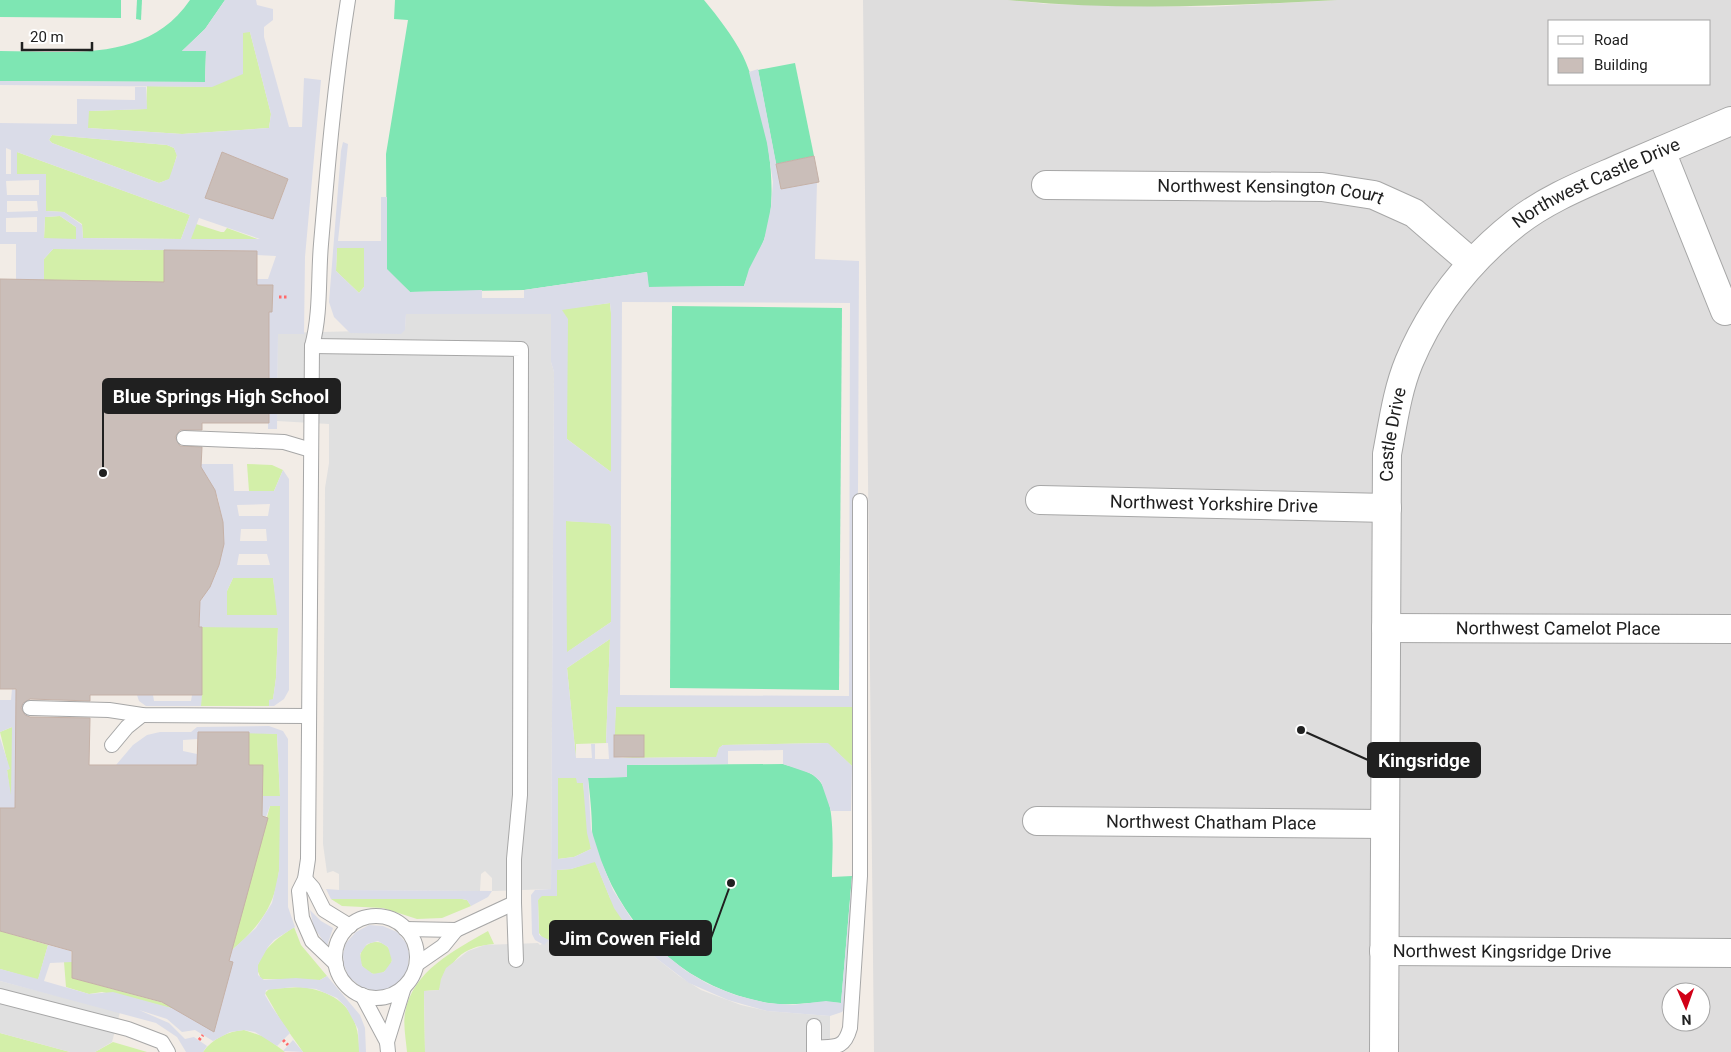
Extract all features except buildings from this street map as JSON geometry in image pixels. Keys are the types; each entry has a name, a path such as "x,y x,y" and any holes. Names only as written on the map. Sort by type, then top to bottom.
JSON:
{"street":[{"name":"Northwest Castle Drive","path":"1472,263 1517,222 1568,191 1731,121"},
{"path":"1662,151 1725,311"},
{"name":"Northwest Kensington Court","path":"1046,186 1322,187 1374,195 1414,213 1472,263"},
{"name":"Castle Drive","path":"1386,628 1387,454 1396,407 1409,363 1436,308 1472,263"},
{"name":"Northwest Yorkshire Drive","path":"1040,500 1387,508"},
{"name":"Northwest Camelot Place","path":"1386,628 1731,629"},
{"name":"Northwest Kingsridge Drive","path":"1386,628 1384,951 1731,953"},
{"name":"Northwest Chatham Place","path":"1037,820 1385,824"},
{"path":"1384,951 1384,1052"}],"lane":[{"path":"336,964 312,941 305,928 299,894 305,879 308,859 312,346 318,324 318,277 335,82 348,0"},
{"path":"312,346 521,349 520,786 514,858 516,960"},
{"path":"184,438 284,442 311,450"},
{"path":"814,1026 814,1050 840,1046 847,1040 850,1028 860,876 860,501"},
{"path":"30,708 109,710 142,715 308,716"},
{"path":"112,745 126,727 142,715"},
{"path":"305,879 313,888 324,910 350,926"},
{"path":"417,964 443,946 456,930 514,903"},
{"path":"378,917 396,921 405,929 413,939 417,951 417,964 410,980 404,987 384,997 373,998 362,995 344,983 336,964 336,950 341,936 350,926 361,920 378,917"},
{"path":"405,929 456,930"},
{"path":"387,1047 404,987"},
{"path":"362,995 387,1047"},
{"path":"0,996 128,1029 162,1042 168,1052"}],"path":[{"path":"279,297 288,297"},
{"path":"199,1040 203,1035"},
{"path":"283,1040 288,1045"}],"shaded area":[{"path":"225,0 256,0 257,5 273,9 273,20 264,27 264,37 289,127 302,127 304,78 321,80 305,257 304,334 278,334 277,429 268,429 269,312 272,312 273,285 256,285 257,279 268,279 276,256 257,255 256,251 53,249 44,259 44,280 16,285 16,244 0,244 0,123 77,124 77,99 135,100 135,87 146,87 147,109 89,111 88,128 182,134 269,128 271,114 250,32 243,33 243,74 212,87 0,85 0,81 205,82 206,51 182,51 205,29","holes":["52,135 167,145 174,148 177,156 169,179 159,183 52,143 49,140","6,148 11,150 11,174 6,174","17,152 190,215 181,239 83,238 82,225 64,212 46,211 46,174 17,174","222,153 288,180 273,219 206,198","39,180 39,195 7,195 6,181","7,201 37,201 38,211 7,212","60,216 76,227 76,239 44,238 45,217","37,217 37,232 6,232 6,218","199,218 260,239 191,239"]},
{"path":"863,0 1008,0 1046,4 1209,7 1337,0 1731,0 1731,1052 874,1052"},
{"path":"758,69 781,189 817,182 815,259 859,261 858,489 852,707 616,707 614,757 716,757 719,748 723,745 828,743 852,766 851,811 831,811 821,782 812,774 783,764 783,750 728,751 728,764 627,765 627,777 588,778 591,829 613,890 636,926 651,943 686,971 708,984 735,995 767,1003 792,1005 826,1001 841,1003 852,877 855,877 845,1008 842,1012 830,1016 767,1011 728,1000 689,983 656,958 633,936 614,908 595,862 571,869 557,870 557,896 542,896 538,900 539,935 549,940 544,945 535,940 532,934 531,895 535,890 551,889 554,372 551,362 551,314 406,314 405,330 401,334 350,333 334,317 329,302 343,142 348,144 338,241 381,241 381,197 387,197 387,269 410,292 482,290 482,298 524,298 524,290 647,272 649,287 744,286 749,269 764,240 771,207 773,182 767,143 749,72","holes":["337,248 364,248 364,287 359,293 336,271","622,302 850,303 849,696 620,695","610,303 611,472 567,439 568,319 562,310","566,521 609,524 611,526 611,622 567,652","610,639 606,743 608,743 609,759 595,759 595,744 591,744 592,758 576,758 567,668","558,778 576,778 577,783 583,783 587,833 591,849 574,857 558,859"]},
{"path":"551,313 551,362 554,372 551,889 492,891 492,878 485,871 481,874 480,891 339,890 339,874 333,871 327,873 323,844 325,488 329,463 329,424 277,421 278,333 405,330 406,314"},
{"path":"201,464 233,464 234,491 274,491 283,470 289,479 289,690 284,699 274,706 269,706 269,700 273,699 276,678 278,628 196,627 196,620 200,619 199,604 217,572 224,536 218,498 208,478 198,466","holes":["270,504 268,516 239,516 237,505","241,529 266,529 267,541 240,541","239,554 267,554 270,565 237,565","233,578 273,578 277,615 227,615 227,591"]},
{"path":"12,689 29,694 27,808 0,809 0,738 10,769 7,770 11,795 12,727 0,732 0,700 11,700"},
{"path":"137,695 153,695 154,701 191,701 192,695 202,695 201,706 146,706 139,701"},
{"path":"269,726 283,731 288,739 288,907 295,927 274,940 268,947 258,965 258,975 264,980 296,978 320,980 327,976 360,1015 365,1028 366,1052 359,1052 358,1029 346,1007 337,998 316,989 294,987 266,990 265,995 290,1033 277,1046 255,1032 244,1030 230,1032 213,1041 195,1030 182,1032 167,1019 139,1010 169,1023 185,1039 194,1037 207,1046 203,1052 186,1052 177,1037 156,1023 0,981 0,969 38,979 48,945 71,951 72,962 50,963 44,981 89,994 113,992 175,1009 190,1018 232,950 256,928 272,903 279,871 280,806 270,806 266,817 257,815 258,796 280,796 277,734 198,732 198,739 183,740 183,751 197,754 198,765 116,765 133,745 147,735 160,732 191,732 197,727"},
{"path":"326,889 492,891 488,897 471,906 467,900 462,899 331,899"},
{"path":"310,910 321,921 333,928 327,946 314,928"},
{"path":"369,925 383,926 397,932 406,943 409,953 408,968 394,986 383,990 372,990 361,987 348,976 343,954 346,943 356,932","holes":["378,941 388,947 392,961 384,972 373,974 362,966 360,954 367,944"]},
{"path":"627,926 656,958 701,990 741,1005 767,1011 830,1016 830,1052 425,1052 424,991 439,990 446,968 468,951 485,945 538,943 540,945 549,940 549,927"},
{"path":"0,981 120,1012 112,1042 95,1052 70,1052 0,1033"},
{"path":"293,1040 303,1052 283,1051"}],"green space":[{"path":"0,0 121,0 121,18 0,17"},
{"path":"137,0 142,0 141,20 136,19"},
{"path":"190,0 225,0 205,29 182,51 206,51 205,82 0,81 0,51 78,52 104,50 129,44 152,35 172,21"},
{"path":"395,0 704,0 730,34 743,56 757,95 767,142 772,189 771,211 765,237 744,286 648,287 647,272 524,290 410,292 387,270 386,154 408,20 394,19"},
{"path":"1008,0 1337,0 1214,6 1131,6"},
{"path":"243,32 250,32 271,114 269,128 182,134 88,128 88,111 146,109 147,86 211,87"},
{"path":"795,63 814,156 776,164 758,70"},
{"path":"52,135 167,145 174,148 177,155 170,179 159,183 52,143 49,140"},
{"path":"17,152 190,215 181,239 83,238 82,224 64,212 46,211 46,174 17,174"},
{"path":"60,216 76,227 76,239 44,239 45,217"},
{"path":"196,224 221,232 224,232 227,228 260,240 190,239"},
{"path":"337,247 364,248 364,287 359,293 336,271"},
{"path":"53,249 164,250 164,282 44,280 44,259"},
{"path":"610,303 611,472 567,439 562,309"},
{"path":"672,306 842,308 839,690 670,688"},
{"path":"247,464 272,465 283,470 274,491 249,491"},
{"path":"566,521 609,523 611,526 611,622 566,653"},
{"path":"233,578 273,578 278,615 227,615 227,591"},
{"path":"202,627 278,627 276,678 273,700 269,700 269,706 201,706"},
{"path":"610,639 606,743 576,744 576,759 567,668"},
{"path":"616,707 852,707 852,766 827,743 723,745 719,748 717,757 622,758 644,756 644,735 614,735"},
{"path":"12,727 12,795 10,795 7,770 9,769 0,732"},
{"path":"249,732 277,734 280,796 263,796 263,765 249,765"},
{"path":"783,764 810,773 821,783 827,794 832,822 832,877 852,876 841,1003 769,1003 742,997 693,975 651,941 634,921 606,873 593,841 588,778 626,777 627,765"},
{"path":"558,778 577,778 583,783 591,849 574,857 558,859"},
{"path":"270,806 280,806 280,849 277,885 263,917 232,950"},
{"path":"595,861 610,898 627,926 549,927 549,940 543,939 539,933 538,900 540,896 557,895 557,870 571,869"},
{"path":"331,899 462,899 467,900 471,906 442,918 417,919 383,908 342,906"},
{"path":"294,927 301,945 327,976 320,980 261,979 257,969 262,956 276,940"},
{"path":"0,931 48,945 38,980 0,969"},
{"path":"488,931 494,944 472,948 465,952 453,963 439,990 424,991 425,1052 407,1052 404,1027 405,1013 409,998 416,985 437,963 449,954"},
{"path":"376,942 382,943 387,947 391,952 391,964 387,969 382,973 376,974 370,973 365,969 361,964 360,958 361,952 365,947 370,943"},
{"path":"64,962 72,962 72,978 175,1006 175,1009 102,992 89,994 66,987"},
{"path":"301,987 327,994 345,1006 356,1026 359,1052 303,1052 281,1021 265,993 269,989"},
{"path":"244,1030 265,1037 285,1052 203,1052 221,1036"},
{"path":"0,1033 70,1052 0,1052"},
{"path":"113,1042 147,1052 95,1052"}],"place":[{"name":"Blue Springs High School","path":"103,473"},
{"name":"Kingsridge","path":"1301,730"},
{"name":"Jim Cowen Field","path":"731,883"}]}
